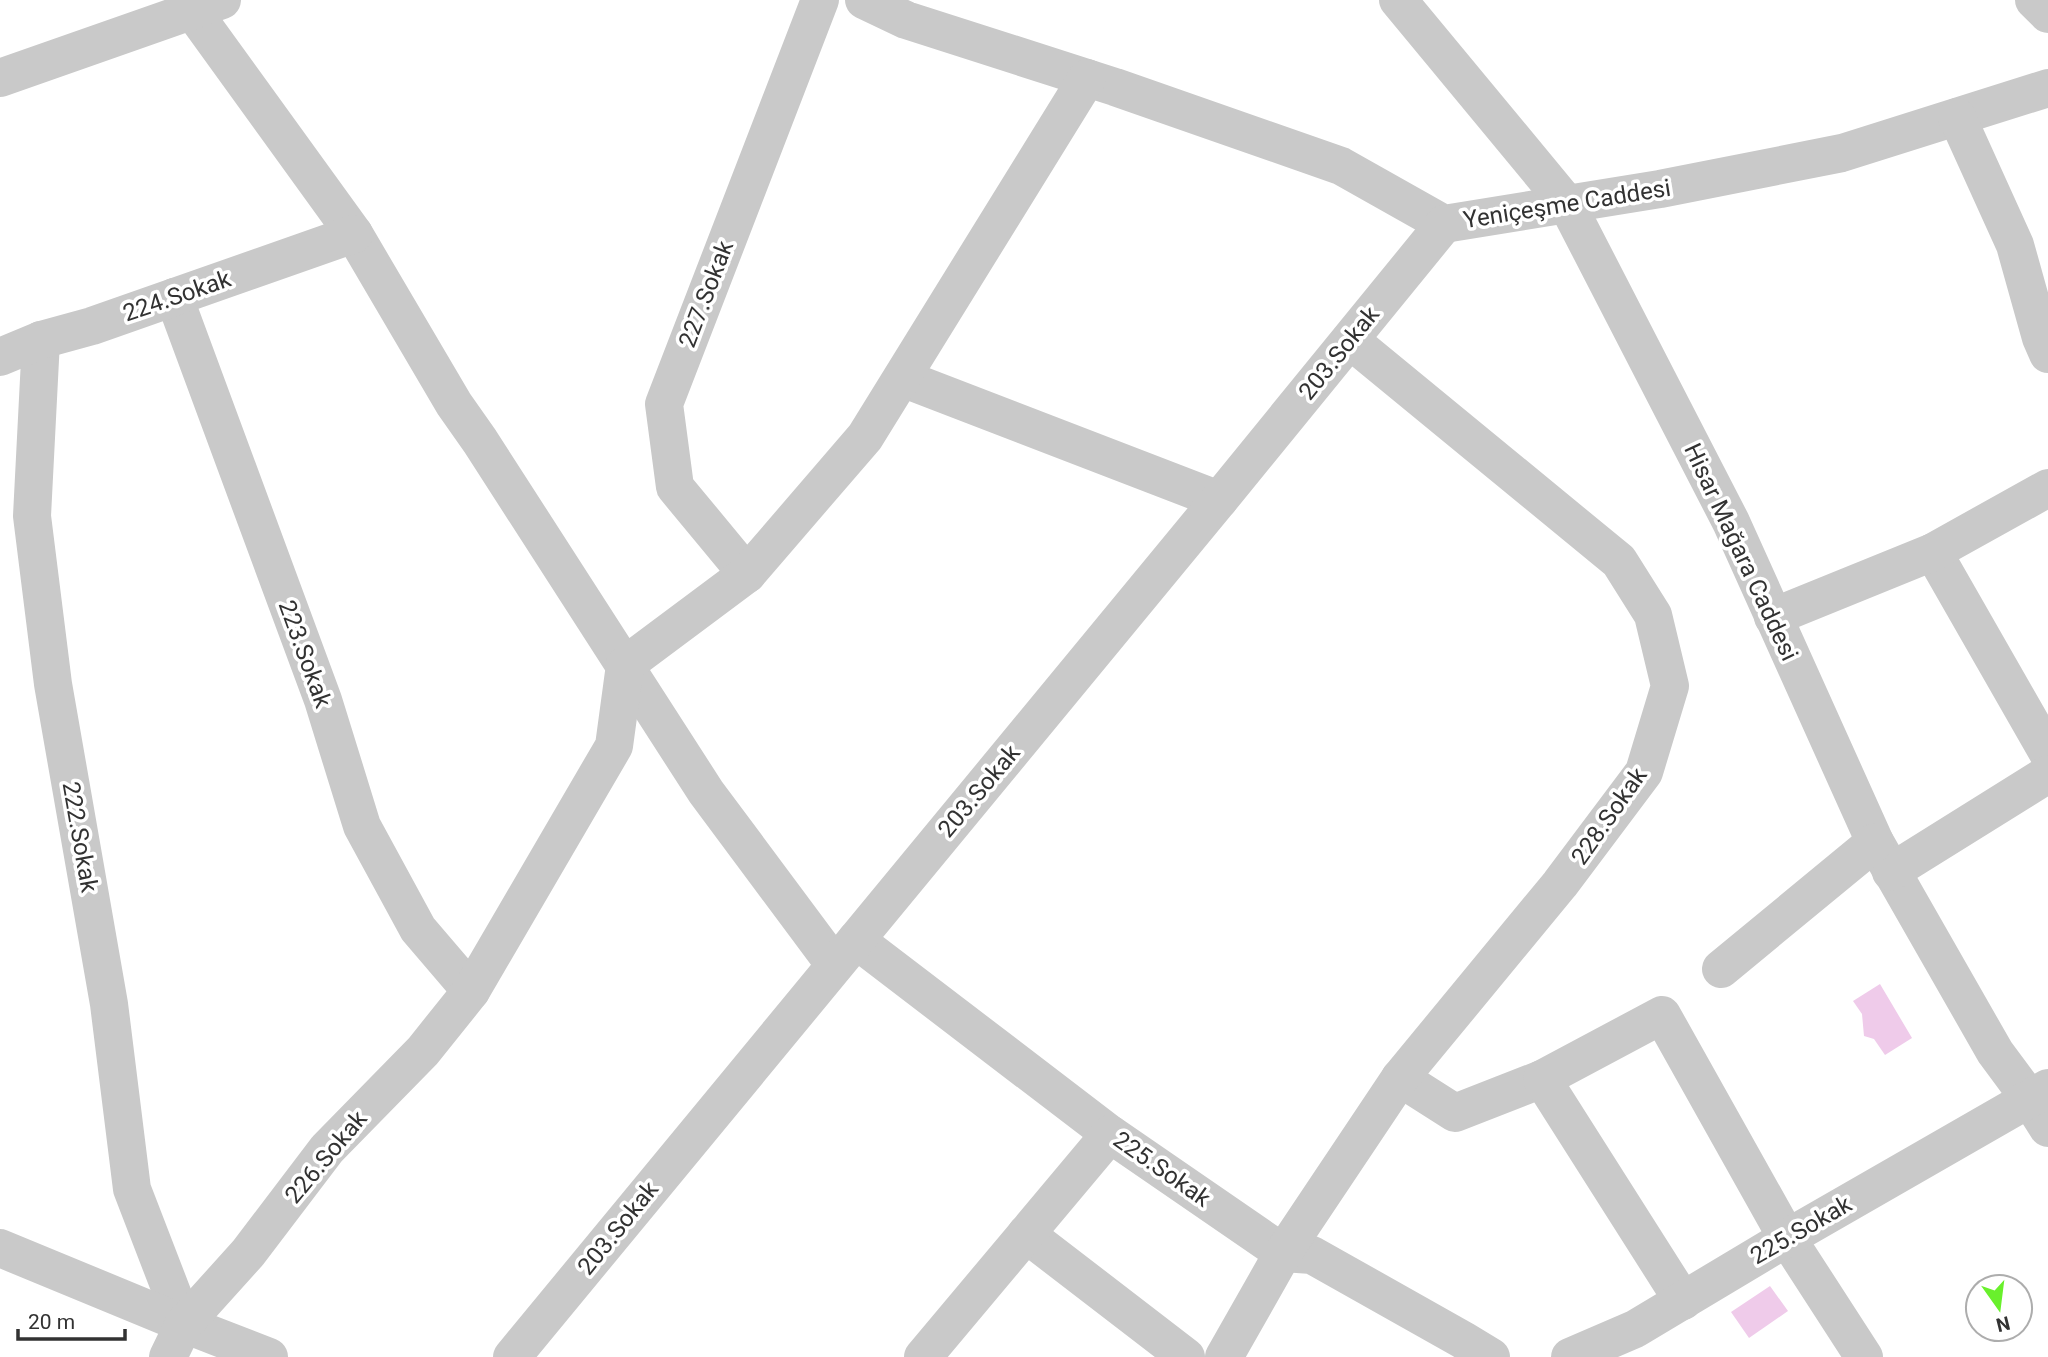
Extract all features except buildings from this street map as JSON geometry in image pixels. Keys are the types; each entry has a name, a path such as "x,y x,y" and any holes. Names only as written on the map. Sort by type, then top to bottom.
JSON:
{"street":[{"name":"227.Sokak","path":"747,574 675,487 664,404 820,0"},
{"name":"Yeniçeşme Caddesi","path":"864,0 906,20 1087,78 1341,166 1444,224 1660,190 1842,153 2048,88"},
{"name":"Hisar Mağara Caddesi","path":"1398,0 1567,205 1731,522 1883,857 1995,1052 2042,1105"},
{"path":"2034,0 2048,14"},
{"path":"0,78 207,5"},
{"name":"225.Sokak","path":"207,5 354,234 454,404 706,792 845,952 1283,1253 1312,1255 1491,1357"},
{"path":"625,665 747,574 865,437 1087,78"},
{"path":"1957,117 2032,242 2041,338 2048,354"},
{"name":"203.Sokak","path":"512,1357 1444,224"},
{"name":"224.Sokak","path":"0,356 354,234"},
{"name":"223.Sokak","path":"174,297 323,700 362,826 418,929 471,991"},
{"name":"222.Sokak","path":"41,340 32,516 53,684 109,1004 132,1189 176,1341"},
{"name":"228.Sokak","path":"1224,1357 1283,1253 1401,1078 1560,884 1644,772 1670,686 1653,615 1619,561 1350,340"},
{"path":"902,378 1219,500"},
{"path":"1773,617 1933,552 2048,488"},
{"path":"1933,552 2048,753"},
{"name":"226.Sokak","path":"176,1341 248,1253 327,1149 422,1051 471,991 614,746 625,665"},
{"path":"1721,968 1883,857 2048,774"},
{"path":"1401,1078 1455,1113 1542,1079 1662,1015 1787,1238 1864,1357"},
{"path":"1542,1079 1683,1301"},
{"name":"225.Sokak","path":"1570,1357 1635,1329 1787,1238 2042,1105"},
{"path":"923,1357 1110,1134"},
{"path":"1026,1234 1186,1357"},
{"path":"0,1248 176,1341 269,1357"}],"shaded area":[{"path":"1880,984 1912,1038 1885,1055 1874,1039 1864,1036 1862,1014 1853,1001"},
{"path":"1770,1286 1788,1311 1749,1338 1731,1312"}]}
